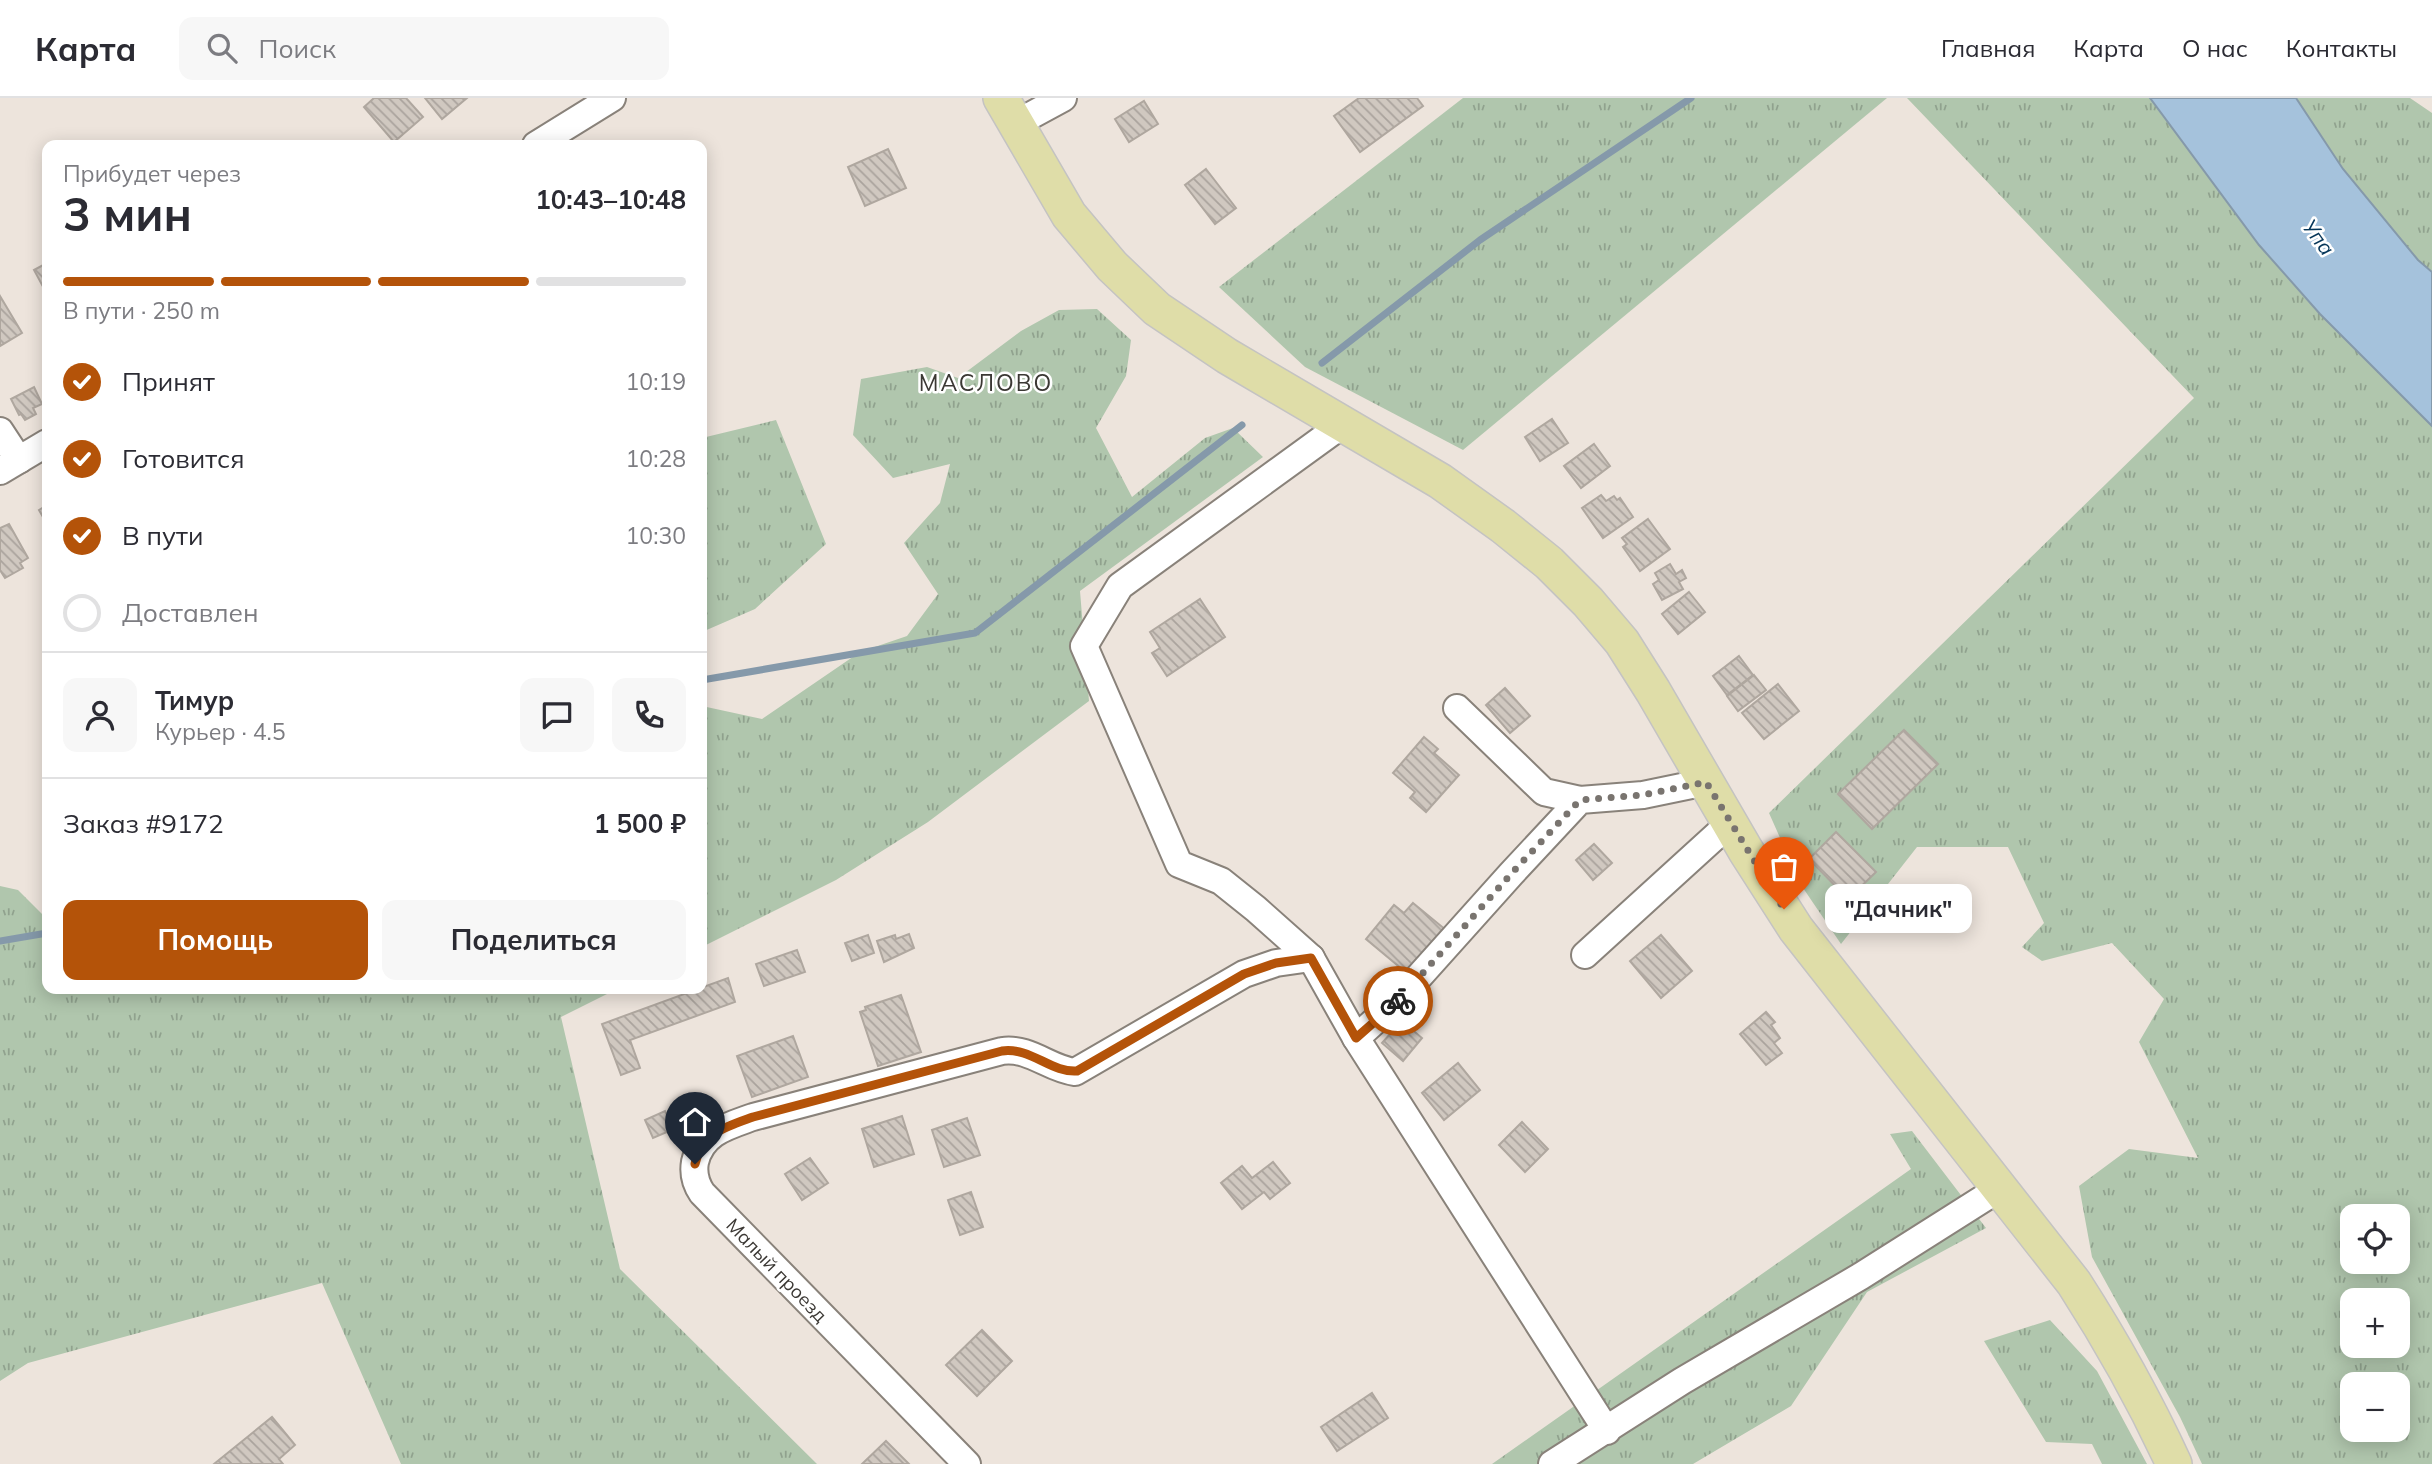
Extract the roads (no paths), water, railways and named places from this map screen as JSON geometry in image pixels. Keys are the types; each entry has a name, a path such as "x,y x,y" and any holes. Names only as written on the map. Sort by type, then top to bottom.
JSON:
{"main road":[{"path":"1008,111 1069,215 1112,266 1157,309 1227,356 1440,481 1549,563 1588,602 1622,642 1796,929 2074,1283 2148,1408 2174,1464"}],"street":[{"path":"544,140 612,98"},
{"path":"1008,111 1057,100"},
{"path":"1343,424 1120,586 1084,646 1179,864 1221,881 1256,908 1311,958 1356,1038 1607,1431"},
{"path":"0,430 10,465 42,446"},
{"path":"1457,708 1544,792 1580,800 1643,795 1706,782"},
{"path":"1356,1038 1398,1000 1580,800"},
{"path":"1585,955 1730,823"},
{"name":"Малый проезд","path":"967,1464 702,1193 695,1180 694,1170 697,1153 704,1141 723,1128 753,1117 1002,1051 1026,1052 1064,1070 1077,1071 1244,974 1276,963 1311,958"},
{"path":"1552,1464 1682,1381 1861,1276 2000,1188"}],"water":[{"name":"Упа","path":"2150,98 2296,98 2343,169 2418,260 2432,272 2432,426 2320,314 2259,245"}],"waterway":[{"path":"1322,363 1480,240 1691,98"},
{"path":"707,679 975,633 1242,425"},
{"path":"0,941 42,934"}],"place":[{"name":"\"Дачник\"","path":"1784,909"}],"district":[{"name":"МАСЛОВО","path":"986,382"}]}
